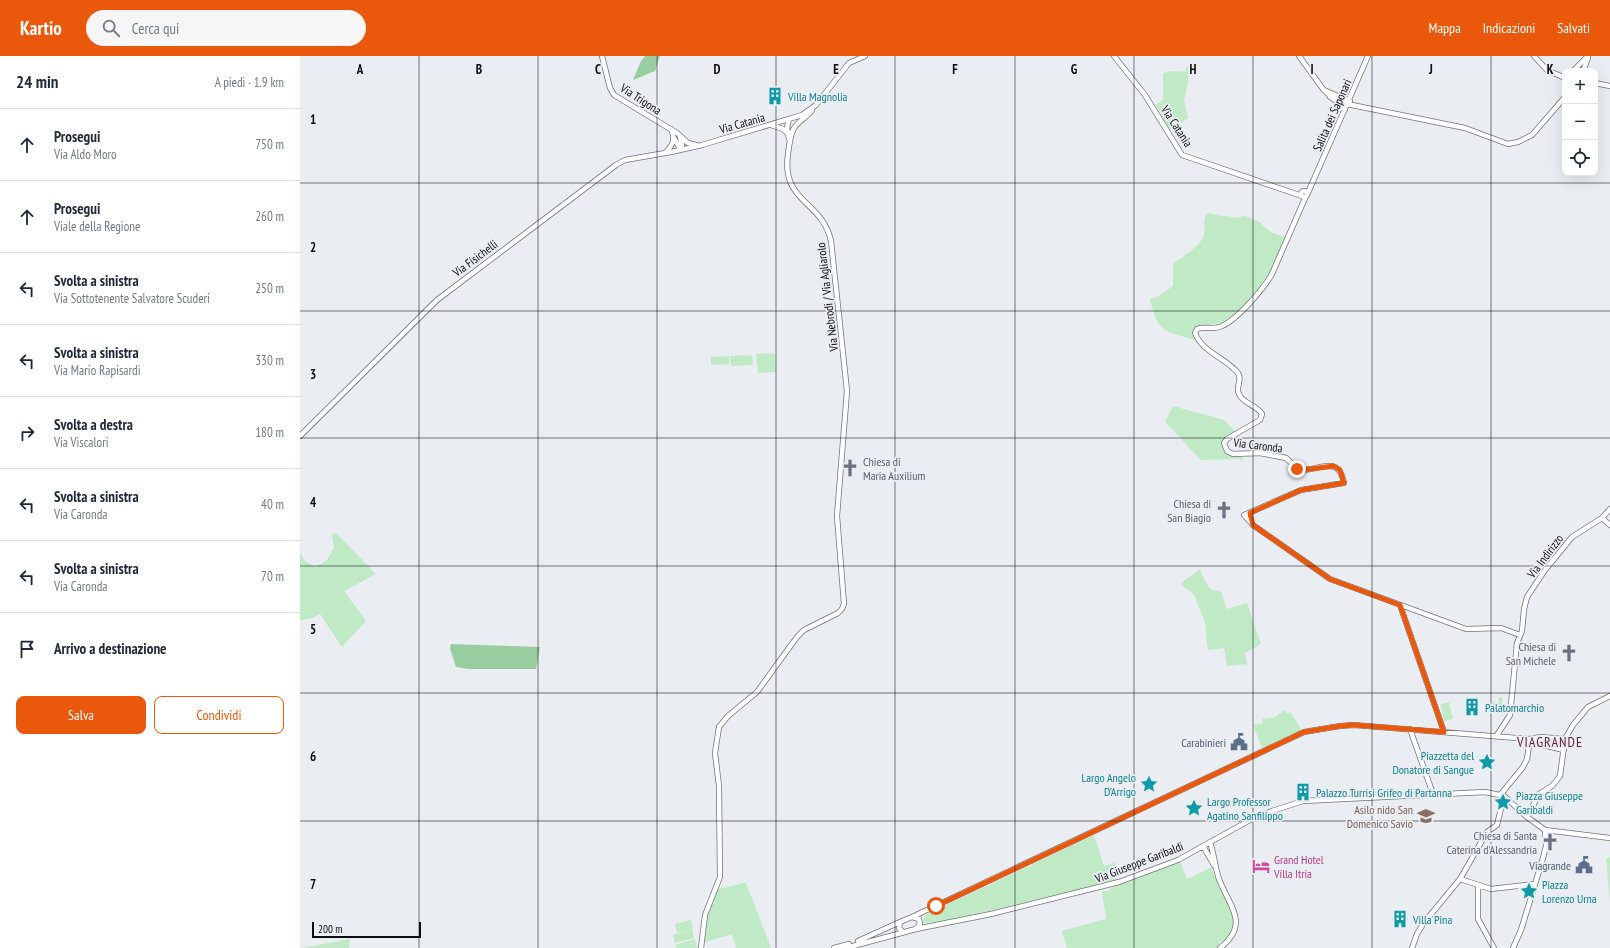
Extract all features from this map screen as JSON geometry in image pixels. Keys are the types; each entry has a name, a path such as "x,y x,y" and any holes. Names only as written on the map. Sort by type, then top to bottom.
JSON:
{"main road":[{"name":"Via Trigona","path":"602,56 610,88 614,95 671,129 688,143 702,145"},
{"name":"Via Catania","path":"694,147 771,125 802,115 812,110 849,63 865,56"},
{"name":"Via Catania","path":"1114,56 1149,101 1182,155 1291,192 1304,194"},
{"path":"1300,56 1323,90 1345,110"},
{"name":"Salita dei Saponari","path":"1304,194 1313,182 1368,56"},
{"path":"1534,56 1547,70 1562,77"},
{"path":"1576,68 1588,56"},
{"path":"1584,68 1588,56"},
{"path":"1554,73 1562,74"},
{"path":"1598,84 1610,86"},
{"path":"1323,90 1348,102"},
{"path":"1330,97 1359,106 1465,128 1508,144 1518,142 1532,135 1562,100"},
{"path":"791,132 812,110"},
{"path":"789,119 791,132"},
{"path":"771,125 791,132"},
{"path":"671,129 681,150"},
{"name":"Via Nebrodi / Via Agliarolo","path":"701,948 705,914 717,888 720,869 719,786 715,753 716,737 723,721 757,692 797,637 804,630 842,610 844,597 837,516 846,421 846,383 830,235 823,221 790,185 786,170 791,132"},
{"path":"679,135 682,144 681,150"},
{"path":"664,153 671,147 674,138"},
{"name":"Via Fisichelli","path":"300,436 437,300 616,165 625,160 694,147"},
{"name":"Via Caronda","path":"1250,513 1301,490 1344,483 1340,470 1334,466 1302,470 1297,469 1286,458 1260,453 1233,454 1227,451 1224,444 1227,439 1260,420 1262,414 1258,408 1240,396 1238,392 1240,378 1237,372 1207,350 1196,335 1197,328 1223,326 1237,314 1267,282 1303,205 1304,194"},
{"name":"Via Indirizzo","path":"1497,735 1510,715 1519,635 1525,603 1544,570 1572,537 1602,518 1610,509"},
{"path":"1253,525 1250,513 1244,515 1253,525 1330,579 1466,629 1501,628 1519,635"},
{"path":"1602,518 1610,525"},
{"path":"1400,605 1444,732"},
{"path":"1527,817 1539,794 1552,786 1560,776 1565,739 1581,715 1588,707 1610,696"},
{"path":"834,948 862,940 936,906 1304,732 1340,726 1410,729 1497,735 1530,739 1540,737 1565,739"},
{"path":"1410,729 1433,794"},
{"path":"1530,739 1538,744 1564,751"},
{"path":"1412,948 1417,934 1423,924 1460,879 1487,832 1497,825 1502,808 1503,795 1527,759 1530,739"},
{"name":"Via Giuseppe Garibaldi","path":"940,923 991,914 1103,888 1178,860 1272,811 1303,801 1485,792 1503,795"},
{"path":"1503,795 1527,817 1545,830 1610,838"},
{"path":"1513,948 1527,913 1541,865 1546,846 1545,830"},
{"path":"1210,842 1216,869"},
{"path":"1203,846 1216,869 1232,905 1236,918 1232,936 1220,948"},
{"path":"1460,879 1495,889 1524,884 1535,884"},
{"path":"1478,885 1478,919 1494,948"},
{"path":"916,929 919,926 923,914 936,906"},
{"path":"912,917 917,917 925,924 940,923"},
{"path":"900,922 898,926 902,932"},
{"path":"846,948 940,923"}],"green space":[{"path":"645,56 660,56 655,71 633,80 641,61"},
{"path":"1187,67 1189,67 1188,83 1184,100 1188,118 1169,130 1156,105 1163,100 1163,73 1172,71 1185,72"},
{"path":"1207,213 1235,218 1245,216 1258,221 1271,232 1286,238 1267,279 1237,313 1220,323 1195,327 1193,332 1198,343 1194,340 1173,334 1162,328 1156,319 1150,299 1157,297 1173,286 1173,264 1200,243 1204,234"},
{"path":"775,353 776,372 758,373 756,354"},
{"path":"752,355 753,365 731,366 730,356"},
{"path":"729,356 729,364 711,365 711,357"},
{"path":"1173,406 1224,420 1236,432 1231,433 1223,445 1225,452 1230,455 1242,455 1243,462 1239,459 1201,460 1165,422"},
{"path":"336,533 376,574 344,591 366,621 342,647 320,614 313,618 300,620 300,553 305,561 315,567 327,560 334,548 332,535"},
{"path":"1200,569 1210,589 1221,592 1227,609 1247,603 1261,644 1245,653 1247,664 1227,666 1224,648 1208,650 1205,623 1194,595 1181,583"},
{"path":"451,644 540,647 536,669 468,669 456,667 450,648"},
{"path":"1499,697 1502,697 1503,709 1494,710 1493,702 1499,702"},
{"path":"1449,702 1453,719 1444,721 1441,704"},
{"path":"1284,710 1288,714 1290,712 1301,730 1262,748 1253,725 1263,723 1262,719 1275,717"},
{"path":"1094,835 1104,866 1115,863 1116,881 954,919 923,922 925,915 1027,867 1031,867 1033,864"},
{"path":"1610,857 1610,903 1606,859"},
{"path":"1180,862 1187,879 1212,867 1233,915 1232,928 1229,935 1223,942 1219,941 1220,945 1216,948 1067,948 1062,931 1106,919 1102,891 1109,891 1109,889"},
{"path":"746,883 771,948 736,948 732,934 703,943 705,921 711,904 715,904 713,899 718,889"},
{"path":"691,920 694,938 675,943 673,935 687,931 677,933 675,924"},
{"path":"350,939 349,948 302,948"},
{"path":"695,939 697,948 676,948 675,945"}],"place":[{"name":"Villa Magnolia","path":"775,96"},
{"name":"Chiesa di Maria Auxilium","path":"850,468"},
{"name":"Chiesa di San Biagio","path":"1224,510"},
{"name":"Chiesa di San Michele","path":"1569,653"},
{"name":"Palatomarchio","path":"1472,707"},
{"name":"Carabinieri","path":"1239,742"},
{"name":"Piazzetta del Donatore di Sangue","path":"1487,762"},
{"name":"Largo Angelo D'Arrigo","path":"1149,784"},
{"name":"Palazzo Turrisi Grifeo di Partanna","path":"1303,792"},
{"name":"Piazza Giuseppe Garibaldi","path":"1503,802"},
{"name":"Largo Professor Agatino Sanfilippo","path":"1194,808"},
{"name":"Asilo nido San Domenico Savio","path":"1426,816"},
{"name":"Chiesa di Santa Caterina d'Alessandria","path":"1550,842"},
{"name":"Viagrande","path":"1584,865"},
{"name":"Grand Hotel Villa Itria","path":"1261,866"},
{"name":"Piazza Lorenzo Urna","path":"1529,891"},
{"name":"Villa Pina","path":"1400,919"}],"district":[{"name":"VIAGRANDE","path":"1550,742"}],"route":[{"path":"936,906 1304,732 1322,728 1354,725 1444,732 1400,605 1330,579 1253,525 1250,513 1301,490 1344,483 1340,470 1334,466 1302,470 1297,469"}]}
